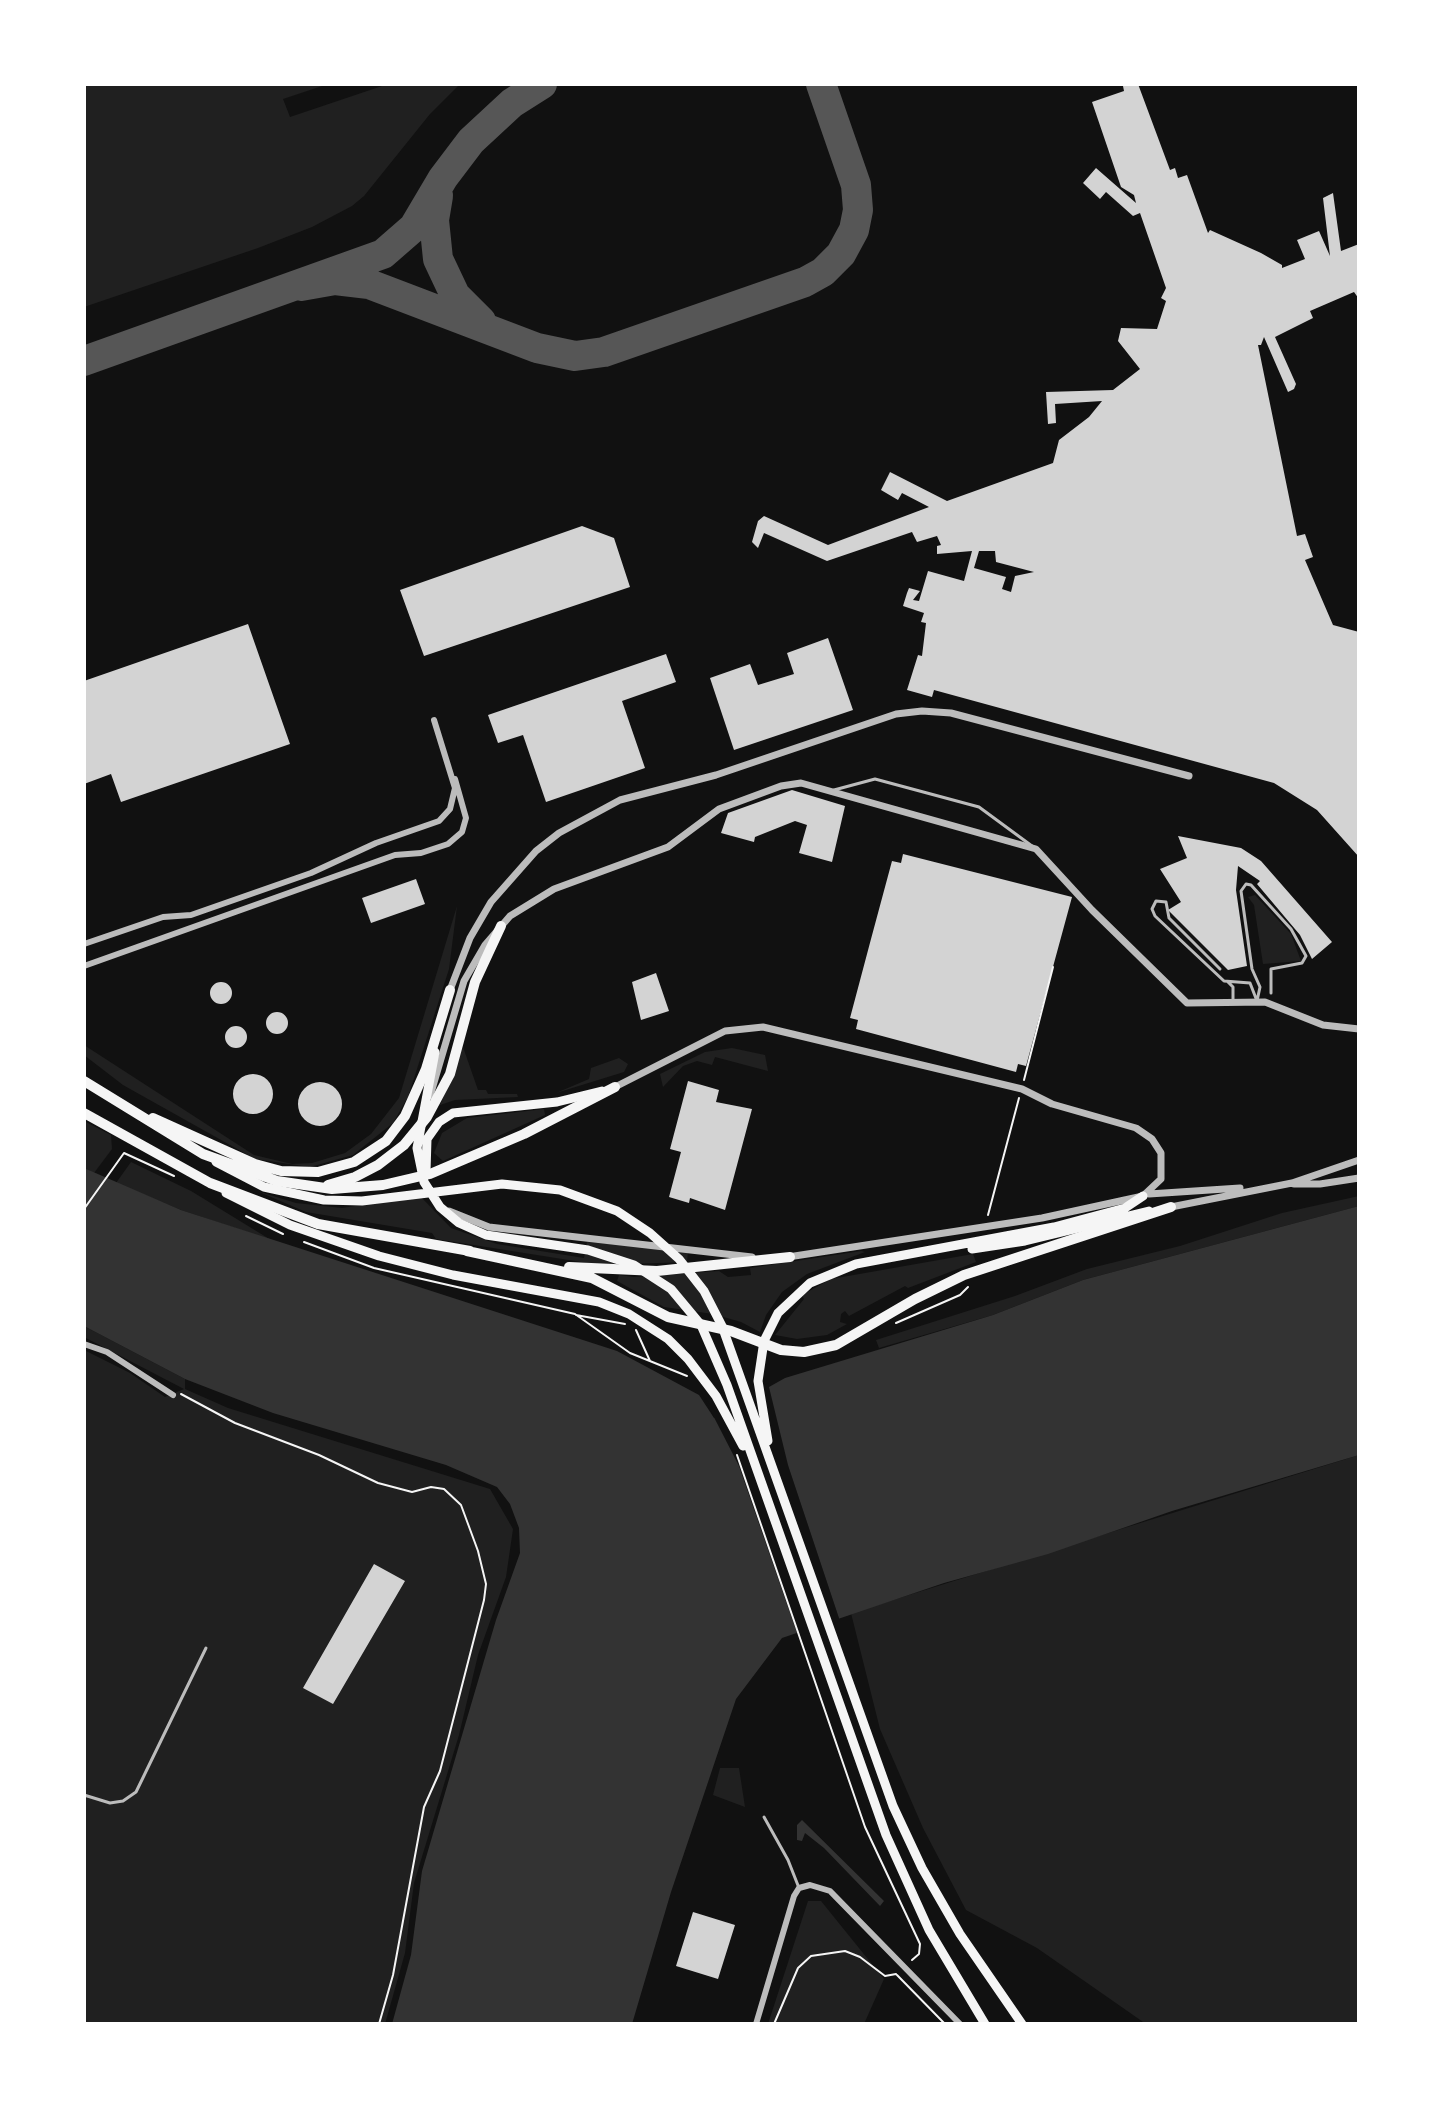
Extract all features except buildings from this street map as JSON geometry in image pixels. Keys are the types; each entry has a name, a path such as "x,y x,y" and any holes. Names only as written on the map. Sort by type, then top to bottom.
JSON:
{"highway":[{"path":"290,1185 328,1185 355,1177 404,1145 420,1127 443,1091 471,994 501,926"},
{"path":"123,1106 268,1169 306,1174 331,1170 365,1156 395,1130 420,1084 450,990"},
{"path":"84,1081 203,1154 317,1194 413,1179 524,1134 615,1087"},
{"path":"84,1113 210,1183 318,1224 590,1270 744,1265 790,1257"},
{"path":"467,1251 592,1278 668,1317 731,1331 781,1350 804,1352 836,1345 964,1275 1171,1207"}],"main road":[{"path":"440,1021 417,1140 421,1174 437,1204 459,1223 486,1235 588,1250 645,1270 671,1289 693,1314 717,1359 873,1804 929,1930 985,2024"},
{"path":"437,1204 425,1166 425,1146 434,1127 447,1116 478,1107 557,1102 615,1087"},
{"path":"203,1154 264,1187 362,1201 481,1185 521,1185 580,1196 625,1216 679,1259 714,1308 884,1784 922,1868 974,1955 1022,2024"},
{"path":"210,1183 272,1217 346,1246 434,1271 599,1302 678,1348 706,1382 761,1485"},
{"path":"777,1479 758,1381 767,1333 791,1297 818,1278 856,1264 1054,1227 1125,1208 1145,1195"},
{"path":"928,1250 1007,1245 1171,1207"}],"street":[{"path":"450,990 483,914 514,873 559,833 600,809 649,790 716,775 896,714 945,712 1189,776"},
{"path":"84,966 395,855 421,853 448,844 462,832 466,818 460,789 434,720"},
{"path":"84,954 86,943 163,917 191,915 311,873 376,843 439,821 453,802 452,772"},
{"path":"417,1140 464,981 510,916 540,896 668,847 719,809 768,790 801,783 1036,849 1092,910 1183,1000 1198,1005 1257,1001 1323,1025 1359,1029"},
{"path":"615,1087 725,1031 749,1026 768,1028 1022,1089 1052,1104 1129,1125 1152,1139 1161,1153 1161,1179 1145,1195"},
{"path":"1292,1183 1359,1160"},
{"path":"437,1204 475,1223 500,1229 548,1231 740,1256 790,1257 1042,1218 1145,1195 1292,1183 1320,1184 1359,1178"},
{"path":"1171,1207 1254,1188"},
{"path":"84,1344 107,1352 173,1395"},
{"path":"756,2024 799,1888 810,1885 830,1891 960,2024"}],"lane":[{"path":"834,790 875,779 979,807 1036,849"},
{"path":"1257,1001 1260,987 1252,969 1241,891 1246,884 1251,885 1291,929 1306,956 1302,963 1271,969 1271,993"},
{"path":"1220,969 1169,918 1166,902 1156,901 1152,909 1155,916 1234,990 1234,998 1230,1001"},
{"path":"1227,982 1248,981 1257,1001"},
{"path":"84,1795 110,1803 123,1801 136,1792 206,1648"},
{"path":"764,1817 788,1860 799,1888"}],"path":[{"path":"987,1220 1053,967"},
{"path":"84,1209 124,1153"},
{"path":"575,1314 649,1331"},
{"path":"633,1326 651,1362"},
{"path":"686,1367 692,1374"},
{"path":"173,1395 184,1393 235,1423 319,1455 378,1483 412,1492 431,1487 444,1489 461,1505 470,1527 485,1575 484,1600 440,1771 424,1807 393,1975 379,2024"},
{"path":"732,1444 865,1827 920,1944 919,1954 907,1963"},
{"path":"774,2024 798,1968 811,1956 845,1951 860,1957 885,1976 896,1974 945,2024"}],"shaded area":[{"path":"84,84 328,84 283,99 290,117 388,84 460,84 430,114 364,196 352,206 312,227 258,248 84,307"},
{"path":"1255,895 1291,934 1301,961 1263,964 1254,905 1248,897"},
{"path":"457,906 449,969 408,1097 393,1123 353,1155 310,1167 255,1159 123,1085 84,1055 84,1045 254,1155 292,1164 312,1163 345,1153 371,1134 399,1098"},
{"path":"463,1047 478,1090 486,1090 488,1094 517,1094 518,1097 455,1100 440,1105"},
{"path":"732,1048 765,1055 768,1071 715,1057 712,1065 697,1061 683,1066 663,1087 660,1074 705,1052"},
{"path":"619,1058 628,1064 624,1072 556,1093 589,1079 591,1068"},
{"path":"544,1109 545,1115 443,1161 434,1153 442,1133 467,1118"},
{"path":"84,1121 111,1135 112,1149 94,1173 84,1168"},
{"path":"131,1162 191,1191 271,1240 181,1210 116,1183"},
{"path":"84,1168 181,1210 617,1351 699,1395 714,1418 785,1378 993,1315 1083,1280 1359,1206 1359,1455 1172,1511 1048,1554 944,1583 782,1638 736,1699 671,1892 632,2024 392,2024 411,1955 422,1871 496,1620 520,1553 519,1528 510,1504 497,1487 446,1465 273,1413 185,1379 84,1326"},
{"path":"257,1191 296,1203 342,1208 420,1196 451,1228 497,1244 584,1258 587,1242 688,1251 687,1262 600,1265 436,1239 432,1233 306,1212"},
{"path":"1359,1196 1359,1206 1083,1280 993,1315 879,1348 876,1340 1015,1296 1087,1269 1180,1246 1282,1213"},
{"path":"865,1252 807,1274 782,1292 766,1315 760,1332 741,1322 713,1314 664,1307 617,1281 619,1275 634,1277 719,1271 728,1277 751,1275 750,1268"},
{"path":"973,1254 976,1262 908,1288 905,1286 849,1316 845,1311 841,1314 840,1322 847,1324 827,1335 797,1339 775,1335 804,1299 802,1295 831,1279"},
{"path":"84,1326 185,1379 185,1389 228,1408 490,1489 513,1529 506,1577 478,1655 459,1735 414,1883 405,1953 385,2024 84,2024 84,1350 130,1373 165,1397 184,1389 84,1337"},
{"path":"1359,1455 1359,2024 1146,2024 1037,1948 966,1910 923,1828 880,1729 851,1613"},
{"path":"720,1768 739,1768 745,1807 713,1795"},
{"path":"802,1820 884,1901 880,1906 824,1848 805,1833 802,1841 797,1840 797,1825"},
{"path":"808,1901 821,1901 884,1979 864,2024 768,2024"}],"pier":[{"path":"768,1383 788,1465 840,1621 798,1636 739,1466 700,1390 715,1412"}],"taxiway":[{"path":"84,361 383,254 414,227 443,178 471,141 512,103 542,84"},
{"path":"301,286 335,280 369,284 537,348 575,356 604,352 805,282 823,272 841,254 854,230 858,210 856,185 821,84"},
{"path":"438,196 434,220 438,259 455,295 481,321"}]}
